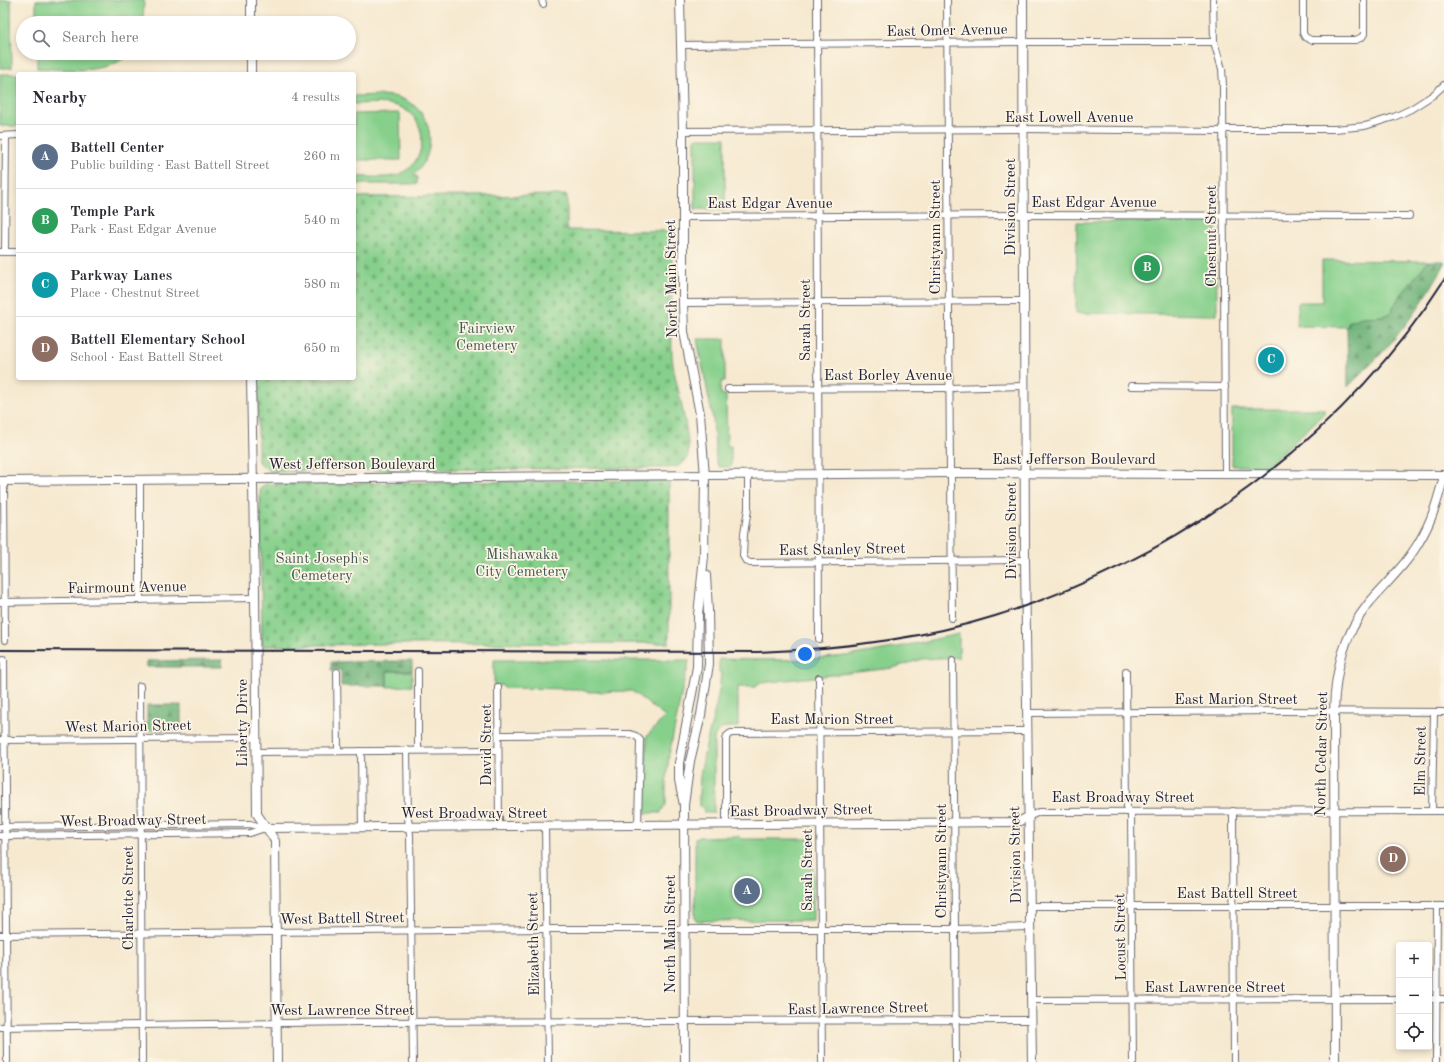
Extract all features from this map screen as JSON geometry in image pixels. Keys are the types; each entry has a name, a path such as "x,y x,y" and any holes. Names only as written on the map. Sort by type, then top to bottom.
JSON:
{"street":[{"path":"250,0 251,16"},
{"name":"North Main Street","path":"680,0 683,131 684,332 700,414 704,476 704,556 708,610 709,664 701,715 690,761 684,805 685,1062"},
{"name":"Sarah Street","path":"817,0 819,639"},
{"name":"Christyann Street","path":"947,0 952,618"},
{"name":"Division Street","path":"1022,0 1025,560 1032,1062"},
{"name":"Chestnut Street","path":"1213,0 1214,42 1223,76 1225,474"},
{"path":"1303,0 1304,38 1311,40 1356,40 1364,38 1364,0"},
{"name":"East Omer Avenue","path":"680,45 1214,42"},
{"path":"251,60 251,72"},
{"name":"East Lowell Avenue","path":"683,131 1335,129 1365,126 1394,117 1411,109 1433,95 1444,85"},
{"path":"16,135 3,136 3,252 16,252"},
{"name":"East Edgar Avenue","path":"683,217 948,215 1409,216"},
{"path":"683,303 1024,301"},
{"name":"Liberty Drive","path":"251,380 254,479 257,814 275,841 277,1062"},
{"name":"East Borley Avenue","path":"728,389 949,388 1025,386"},
{"path":"1130,386 1225,387"},
{"name":"East Jefferson Boulevard","path":"704,476 950,473 1444,475"},
{"name":"East Stanley Street","path":"748,475 748,509 744,534 743,556 746,561 750,563 1025,560"},
{"name":"North Cedar Street","path":"1335,1062 1334,712 1336,674 1347,640 1358,619 1368,604 1408,559 1418,543 1432,515 1444,475"},
{"name":"West Jefferson Boulevard","path":"2,481 704,476"},
{"path":"140,480 140,600"},
{"path":"2,481 2,602 5,640"},
{"name":"North Main Street","path":"684,805 679,781 679,763 696,667 698,615 704,556"},
{"name":"Fairmount Avenue","path":"2,602 255,598"},
{"path":"4,659 2,740 3,1027 7,1062"},
{"name":"Christyann Street","path":"953,660 956,1062"},
{"path":"418,671 418,750"},
{"name":"Locust Street","path":"1126,671 1132,906 1133,1062"},
{"path":"337,672 338,751"},
{"name":"Sarah Street","path":"819,678 822,1062"},
{"name":"Charlotte Street","path":"140,686 142,1062"},
{"name":"David Street","path":"498,687 499,826"},
{"name":"Elm Street","path":"1432,811 1434,712"},
{"name":"East Marion Street","path":"1028,713 1444,712"},
{"name":"East Marion Street","path":"726,825 726,739 728,734 1028,731"},
{"path":"499,735 630,734 636,736 640,740 641,746 638,777 638,826"},
{"name":"West Marion Street","path":"2,740 256,738"},
{"path":"408,750 413,1062"},
{"path":"256,752 498,750"},
{"path":"361,751 362,828"},
{"path":"1233,811 1234,1062"},
{"name":"East Broadway Street","path":"684,825 1018,822 1039,812 1444,811"},
{"name":"West Broadway Street","path":"2,827 250,824 265,828 684,825"},
{"name":"Elizabeth Street","path":"545,826 548,1062"},
{"name":"West Broadway Street","path":"3,836 250,833 265,828"},
{"name":"East Battell Street","path":"1030,906 1444,906"},
{"path":"1436,1062 1437,906"},
{"path":"684,929 955,929 1030,927"},
{"name":"West Battell Street","path":"3,935 546,929 684,929"},
{"name":"East Lawrence Street","path":"1031,1000 1396,999"},
{"path":"1432,999 1444,999"},
{"name":"East Lawrence Street","path":"685,1021 1031,1020"},
{"name":"West Lawrence Street","path":"3,1027 276,1023 685,1021"}],"green space":[{"path":"0,0 11,0 12,68 0,68"},
{"path":"36,0 144,0 143,16 36,16"},
{"path":"37,60 121,60 110,65 86,70 37,68"},
{"path":"0,74 16,74 16,126 0,126"},
{"path":"356,96 395,96 412,104 420,112 426,122 430,144 427,156 421,167 413,176 417,176 417,184 356,184 356,177 392,176 407,170 415,162 422,143 418,123 411,114 402,108 391,104 356,104"},
{"path":"400,113 401,160 356,160 356,114"},
{"path":"696,138 725,138 725,210 695,209"},
{"name":"Fairview Cemetery","path":"567,195 567,230 671,231 672,355 688,441 687,458 685,462 678,466 665,468 269,471 258,462 258,380 356,380 356,197"},
{"path":"1077,222 1216,222 1217,315 1076,313"},
{"path":"1322,260 1428,261 1398,299 1391,313 1383,316 1362,317 1349,322 1347,327 1297,326 1298,302 1322,302"},
{"path":"1428,261 1444,261 1444,265 1430,289 1415,312 1389,345 1348,387 1347,327 1349,322 1362,317 1383,316 1390,313 1398,299"},
{"path":"697,339 725,339 725,381 722,381 720,387 721,394 726,395 727,446 731,446 731,467 719,467 716,461 713,419"},
{"path":"1232,409 1324,409 1324,414 1267,466 1233,466"},
{"name":"Mishawaka City Cemetery","path":"669,480 669,643 262,646 260,489 265,484"},
{"path":"959,634 959,657 922,659 893,668 761,683 755,687 738,687 738,727 720,729 715,735 714,813 704,813 704,810 699,805 700,780 704,753 720,685 721,673 719,672 719,659 766,660 829,658 888,649"},
{"path":"222,660 222,667 147,667 147,661"},
{"path":"494,660 689,660 669,755 666,784 666,805 661,813 644,813 644,784 647,744 646,737 665,717 632,691 588,692 577,689 504,688 503,685 494,686"},
{"path":"412,661 412,671 387,671 387,686 341,686 341,670 331,670 331,662"},
{"path":"387,671 412,671 412,686 387,687"},
{"path":"147,705 181,705 181,730 147,730"},
{"path":"812,835 813,920 698,921 695,919 695,838 738,836 741,839 807,839"}],"railway":[{"path":"0,650 758,652 788,651 878,642 966,624 995,616 1062,592 1127,562 1190,527 1249,487 1305,442 1356,392 1403,338 1444,280"}],"place":[{"name":"Temple Park","path":"1147,268"},
{"name":"Parkway Lanes","path":"1271,360"},
{"name":"Battell Elementary School","path":"1393,859"},
{"name":"Battell Center","path":"747,891"}],"park label":[{"name":"Saint Joseph's Cemetery","path":"322,566"}]}
